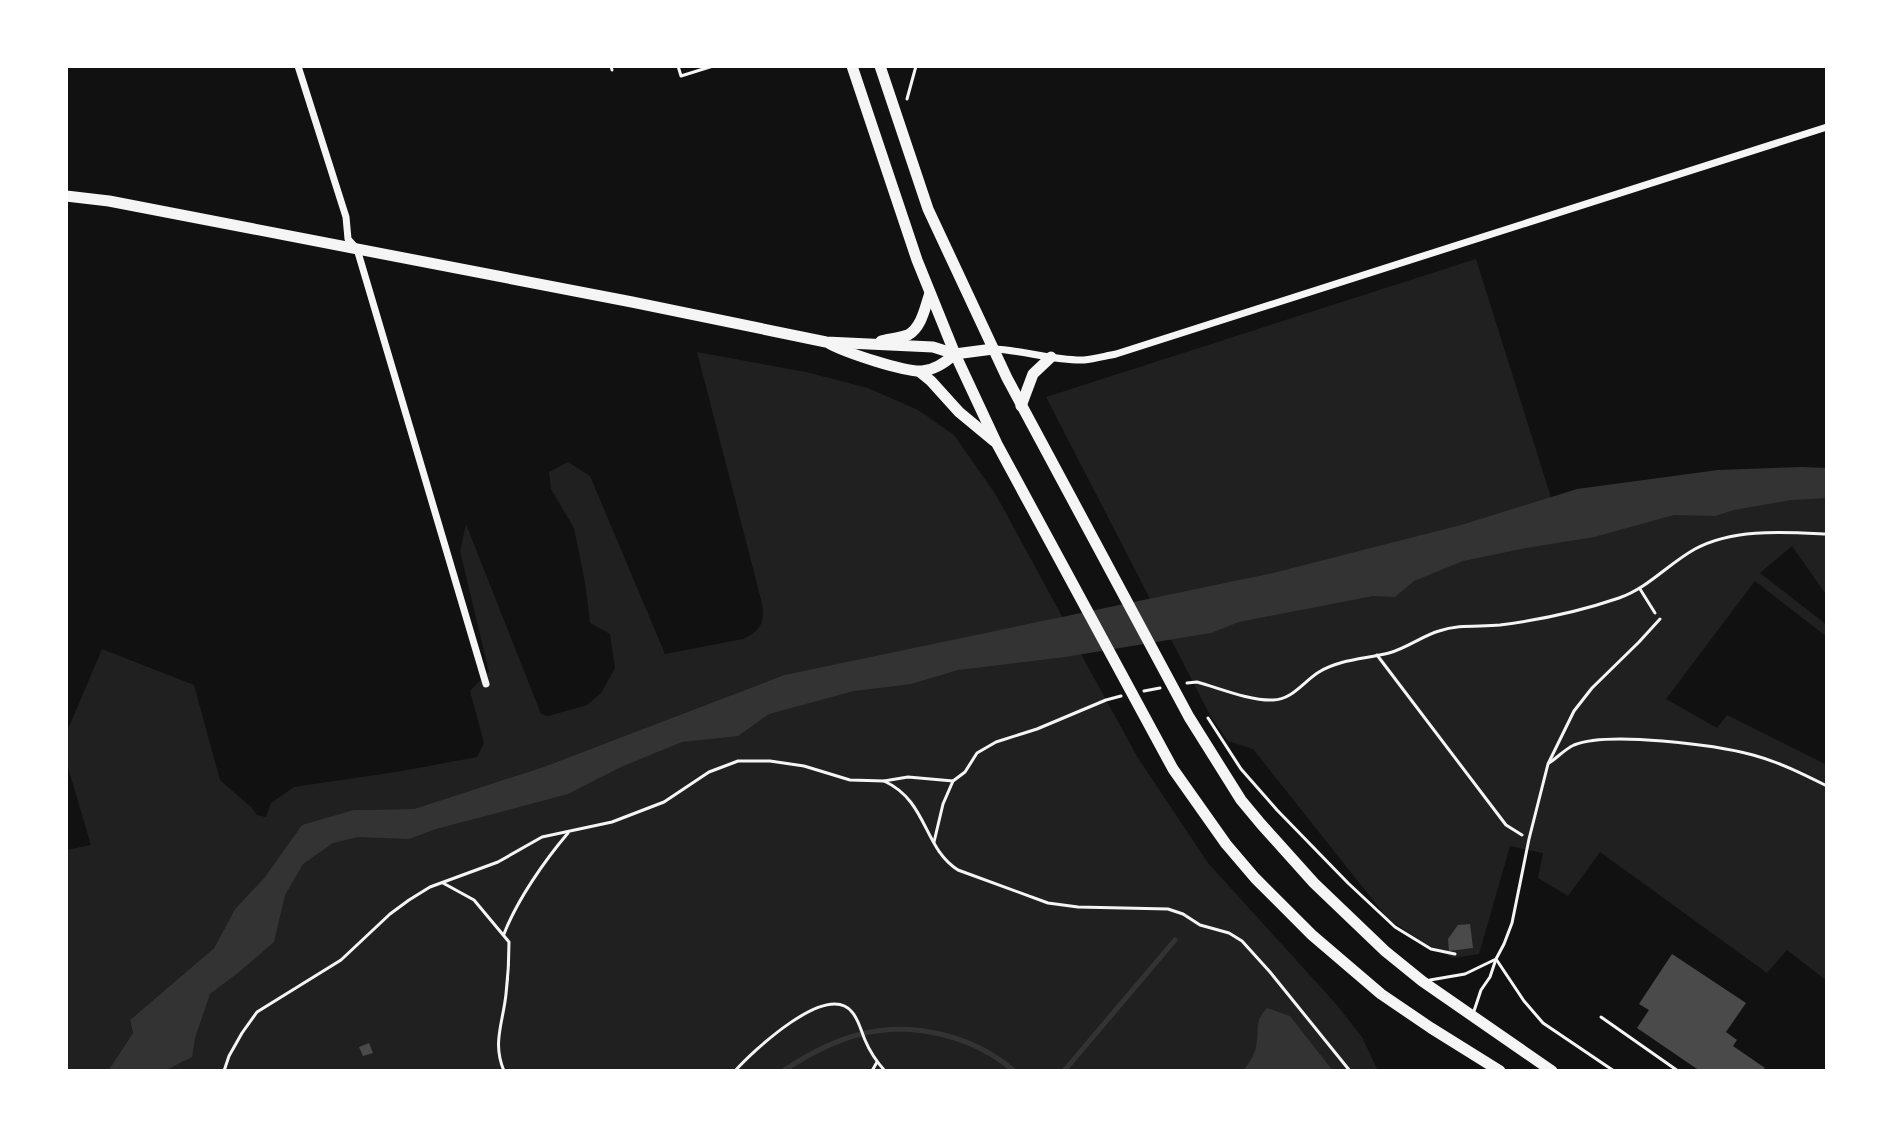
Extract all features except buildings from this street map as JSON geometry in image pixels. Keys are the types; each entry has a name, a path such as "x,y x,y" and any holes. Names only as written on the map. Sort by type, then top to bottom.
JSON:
{"main road":[{"path":"852,66 904,223 955,354 997,444 1158,743 1193,799 1263,887 1312,935 1381,994 1500,1071"},
{"path":"880,66 928,209 1021,406 1189,717 1241,800 1338,907 1385,951 1422,981 1552,1071"},
{"path":"66,196 109,201 826,342 933,347 955,354 993,349"},
{"path":"869,344 908,335 921,321 930,293"},
{"path":"826,342 844,352 920,372 959,412 997,444"},
{"path":"920,372 945,363 955,354"},
{"path":"1021,406 1033,374 1051,357"}],"street":[{"path":"298,66 346,217 348,239 357,249 486,684"},
{"path":"993,349 1088,360 1116,354 1827,127"}],"lane":[{"path":"678,66 681,76 713,66"},
{"path":"1472,1016 1512,923 1548,764 1574,711 1592,688 1660,619"},
{"path":"1548,764 1573,746 1602,739 1662,742 1753,755 1789,767 1827,786"},
{"path":"1422,981 1465,974 1496,959"},
{"path":"1496,959 1543,1023 1614,1071"},
{"path":"1601,1017 1678,1071"}],"path":[{"path":"907,99 916,66"},
{"path":"1182,684 1197,682 1258,699 1276,700 1288,696 1320,672 1340,663 1392,652 1437,631 1453,627 1501,625 1575,611 1621,597 1715,541 1759,534 1827,534"},
{"path":"1640,588 1660,619"},
{"path":"1377,655 1506,825 1529,839"},
{"path":"1137,693 1167,687"},
{"path":"934,844 943,804 953,781 965,772 977,753 996,742 1122,696"},
{"path":"1208,718 1241,769 1348,883 1395,927 1431,949 1455,954"},
{"path":"224,1071 229,1056 257,1012 341,960 409,900 430,887 498,862 542,837 612,822 664,802 709,772 738,761 770,761 804,766 850,780 884,781 908,777 953,781"},
{"path":"884,781 895,786 908,799 922,817 939,855 958,870 1048,903 1078,907 1168,909 1242,941 1350,1071"},
{"path":"504,934 549,855 569,831"},
{"path":"443,883 474,900 509,942 506,994 497,1041 504,1071"},
{"path":"735,1071 753,1051 805,1012 835,1003 844,1005 855,1015 865,1040 885,1071"},
{"path":"872,1071 877,1062"}],"shaded area":[{"path":"1476,259 1560,526 1827,488 1827,596 1792,546 1760,573 1827,625 1827,637 1755,581 1666,699 1717,728 1727,715 1827,765 1827,981 1787,950 1767,973 1600,852 1568,896 1538,878 1543,853 1510,846 1479,954 1453,958 1388,919 1253,749 1228,741 1211,717 1046,397"},
{"path":"697,352 806,372 868,388 918,410 954,435 996,495 1063,618 784,675 546,766 414,809 354,810 265,877 235,909 214,948 130,1020 133,1033 108,1071 66,1071 66,850 91,845 66,761 66,734 102,649 194,685 220,780 257,815 266,817 271,803 294,787 477,757 484,743 470,691 489,672 460,551 466,524 541,714 548,716 587,705 601,693 615,668 610,634 590,623 574,528 551,489 549,472 568,462 590,476 665,654 743,639 759,628 762,607"},
{"path":"1827,468 1827,498 1791,500 1715,516 1674,515 1594,537 1463,561 1414,581 1395,597 1373,596 1239,622 1211,633 1065,657 958,670 911,684 854,691 769,714 738,736 682,742 621,767 568,794 409,839 358,837 333,843 303,864 285,895 274,942 210,994 192,1057 164,1071 108,1071 133,1033 130,1020 214,948 235,909 265,877 302,825 354,810 414,809 546,766 784,675 1273,573 1461,525 1577,489 1718,470"},
{"path":"1070,634 1138,758 1208,863 1336,1004 1362,1037 1378,1071 148,1071 316,839 403,827 716,713"},
{"path":"1267,1008 1290,1016 1333,1071 1243,1071 1254,1053 1258,1022"}],"waterway":[{"path":"1064,1071 1175,940"},
{"path":"783,1071 840,1040 881,1030 901,1029 962,1040 1014,1071"}]}
